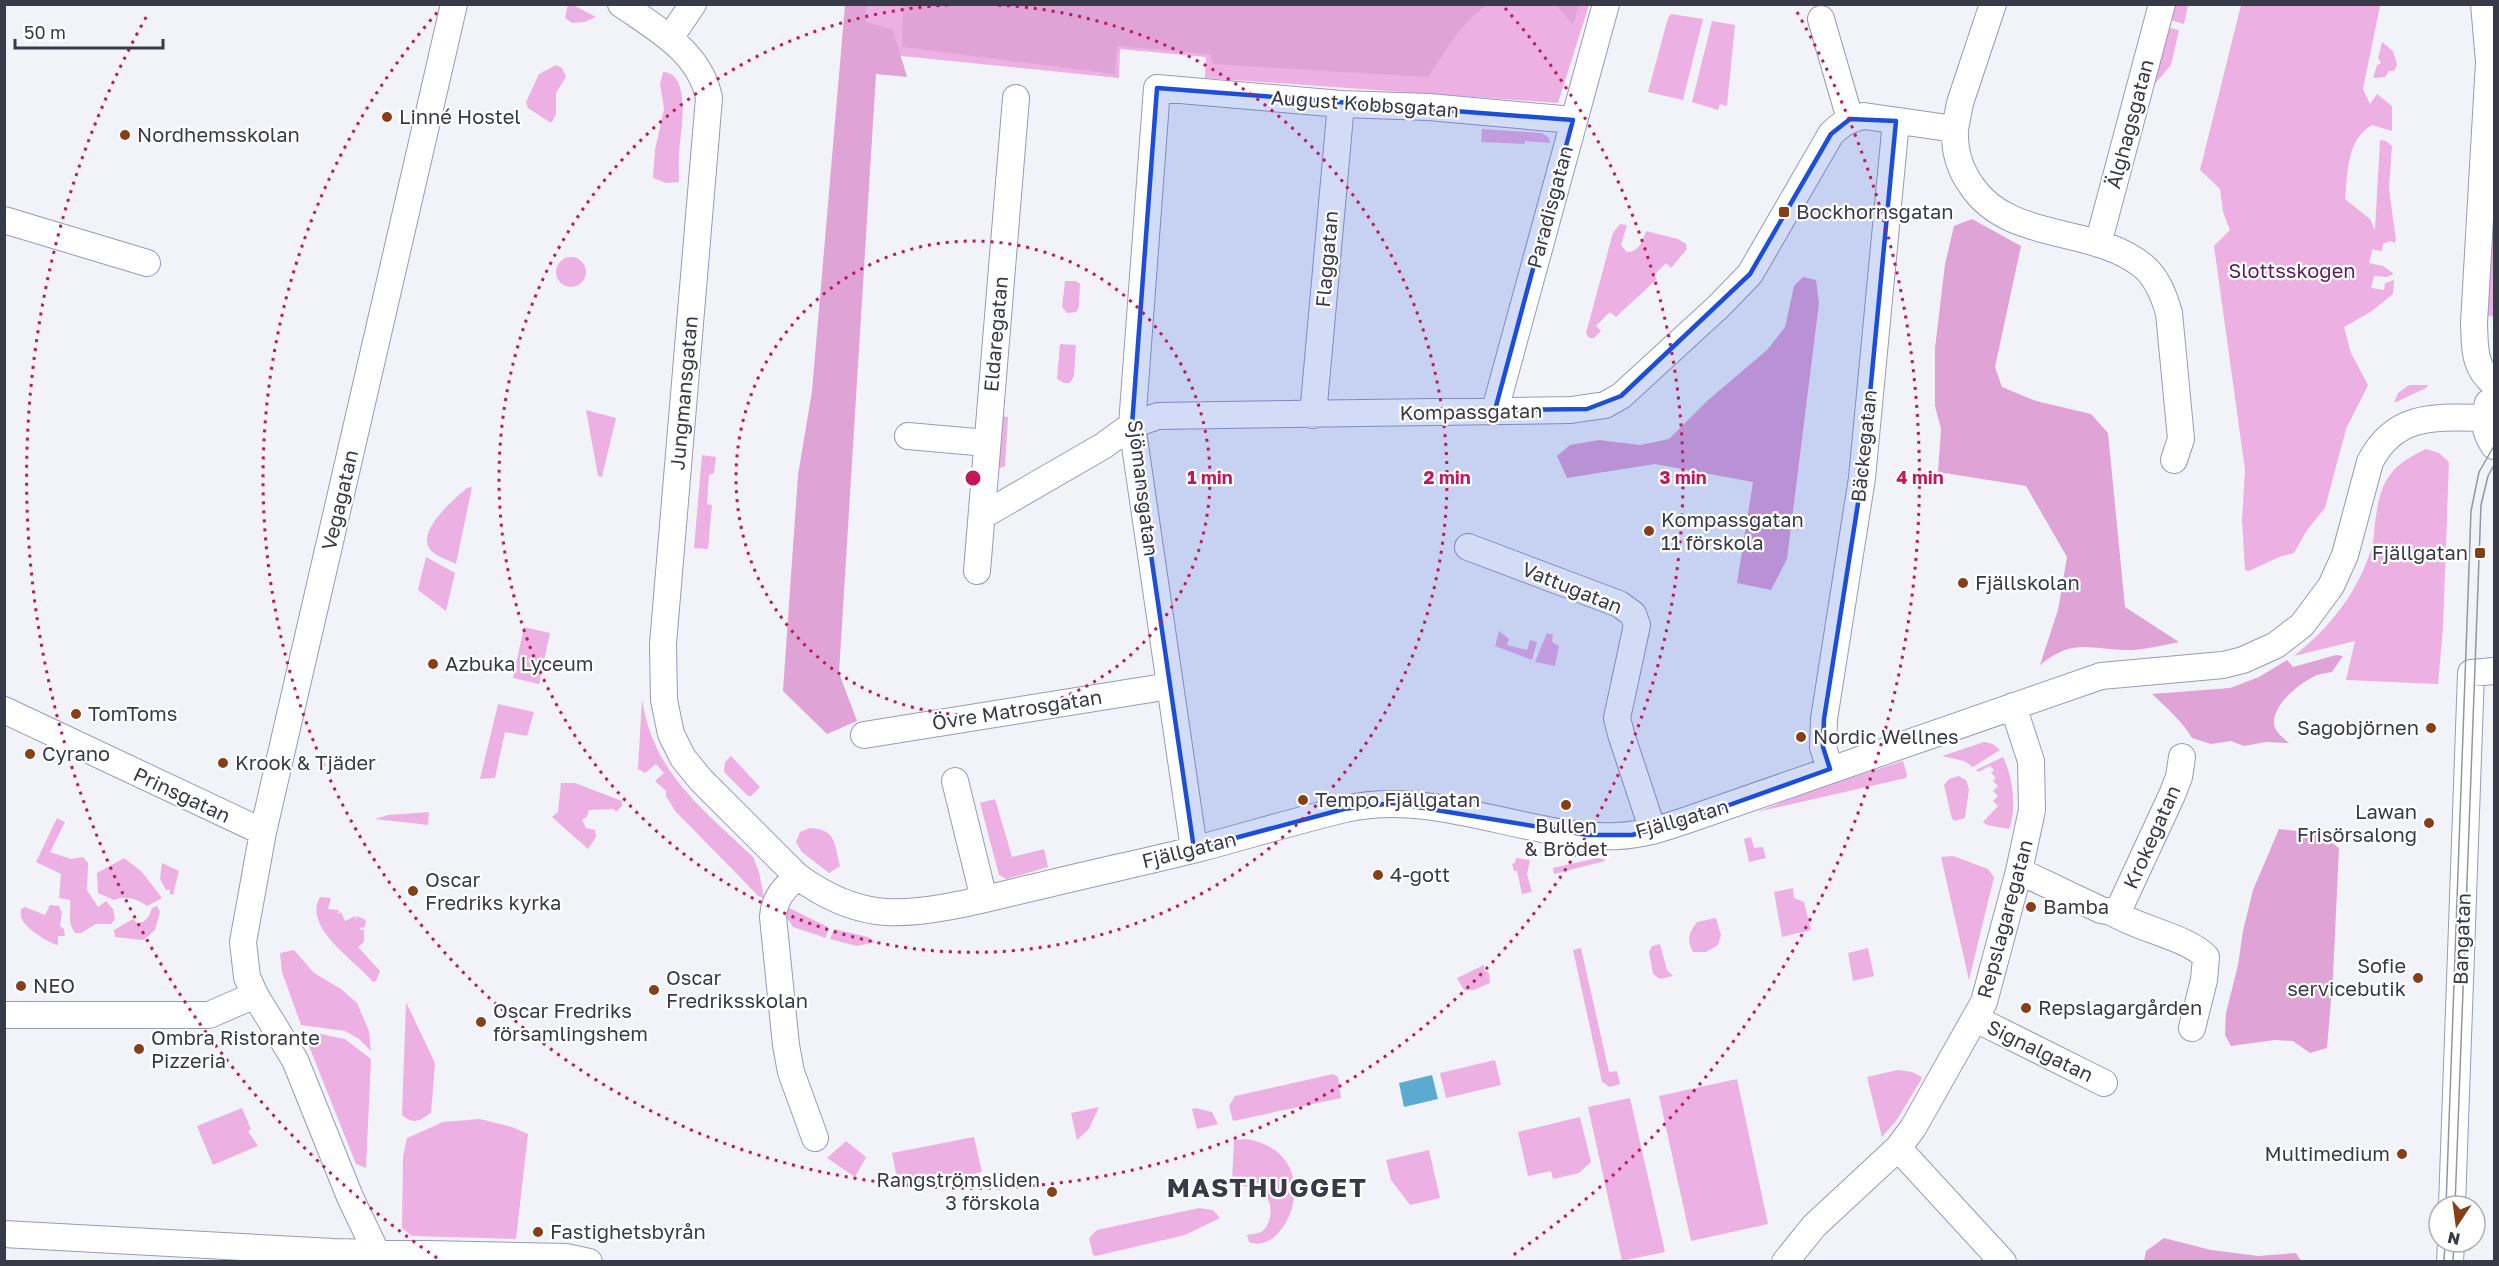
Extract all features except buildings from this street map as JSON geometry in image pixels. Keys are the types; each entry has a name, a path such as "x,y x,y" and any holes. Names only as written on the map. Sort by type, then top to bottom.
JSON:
{"street":[{"name":"Vegagatan","path":"379,1257 350,1197 295,1060 255,995 247,977 243,942 263,832 454,4"},
{"path":"670,38 693,4"},
{"name":"Paradisgatan","path":"1495,410 1606,4"},
{"path":"1993,4 1960,103 1955,129 1955,152 1966,178 1983,202 1996,212 2011,219 2098,244 2143,266 2163,295 2169,313 2181,439 2174,460"},
{"name":"Älghagsgatan","path":"2098,244 2162,4"},
{"path":"2484,4 2489,62 2474,322 2475,358 2484,375 2494,384"},
{"name":"Jungmansgatan","path":"628,9 670,38 696,66 706,82 709,98 662,667 664,700 669,725 683,758"},
{"path":"1821,19 1850,119 1864,116 1955,129"},
{"name":"August Kobbsgatan","path":"1157,88 1341,104 1429,107 1573,120"},
{"name":"Sjömansgatan","path":"1157,88 1132,425 1194,849"},
{"name":"Eldaregatan","path":"977,571 1016,98"},
{"name":"Flaggatan","path":"1313,415 1341,104"},
{"name":"Kompassgatan","path":"982,516 1103,446 1132,425 1158,416 1587,409 1605,405 1621,396 1719,306 1750,274 1831,134 1850,119"},
{"name":"Bäckegatan","path":"1830,769 1823,747 1824,719 1862,478 1896,121"},
{"path":"4,220 147,263"},
{"path":"2494,392 2484,418 2485,432 2494,446"},
{"name":"Fjällgatan","path":"683,758 701,780 797,876 817,891 836,899 884,912 907,912 984,899 1194,849 1344,809 1384,804 1433,807 1588,835 1618,836 1653,831 2101,676 2223,665 2243,660 2276,645 2302,625 2331,586 2345,555 2370,462 2388,435 2411,422 2484,418"},
{"path":"908,436 987,442"},
{"name":"Vattugatan","path":"1468,547 1619,604 1633,614 1636,625 1617,718 1653,831"},
{"name":"Bangatan","path":"2453,1194 2483,672"},
{"name":"Övre Matrosgatan","path":"864,735 1170,686"},
{"name":"Repslagaregatan","path":"1785,1262 1814,1226 1898,1148 1913,1128 1976,1019 1988,990 2019,871 2032,810 2033,776 2029,754 2013,706"},
{"name":"Prinsgatan","path":"4,710 263,832"},
{"name":"Krokegatan","path":"2112,912 2120,907 2167,805 2179,777 2182,757"},
{"path":"955,781 984,899"},
{"path":"2019,871 2101,910 2112,912 2125,920 2192,947 2206,957 2205,972 2192,1028"},
{"path":"797,876 778,896 773,917 786,1046 791,1072 815,1138"},
{"path":"4,1014 190,1017 209,1015 255,995"},
{"name":"Signalgatan","path":"1976,1019 2104,1083"},
{"path":"1898,1148 2003,1262"},
{"path":"4,1234 379,1257 566,1257 589,1262"}],"highlighted area":[{"path":"1157,88 1573,120 1495,410 1587,409 1621,396 1750,274 1831,134 1850,119 1896,121 1862,478 1824,719 1823,747 1830,769 1690,819 1632,835 1588,835 1393,803 1344,809 1194,849 1132,425"}],"green space":[{"path":"568,4 596,17 585,22 572,23 565,18"},
{"path":"867,4 1589,5 1558,103 1205,78 1206,57 1120,49 1119,78 892,55 866,22"},
{"path":"2173,5 2188,5 2184,24 2170,20"},
{"name":"Slottsskogen","path":"2241,5 2391,5 2380,6 2363,89 2370,104 2377,94 2392,106 2392,131 2372,125 2357,139 2348,168 2345,199 2370,219 2375,230 2380,140 2386,141 2392,146 2389,189 2396,240 2395,243 2390,241 2383,244 2382,251 2373,248 2369,263 2383,266 2394,274 2387,277 2374,276 2371,288 2384,290 2385,283 2394,280 2393,294 2372,311 2344,327 2351,353 2368,385 2346,429 2325,508 2307,530 2294,553 2279,557 2249,571 2245,570 2242,520 2245,470 2214,246 2230,230 2223,212 2220,189 2200,170"},
{"path":"1671,14 1703,19 1683,100 1648,92"},
{"path":"1712,21 1735,25 1727,106 1720,104 1718,110 1692,102"},
{"path":"2167,27 2179,30 2171,65 2154,85 2153,84"},
{"path":"2382,42 2393,51 2397,65 2394,71 2389,71 2385,77 2373,78 2377,65 2381,63 2378,58"},
{"path":"556,65 562,68 566,77 556,93 556,115 551,123 528,108 526,102 539,74"},
{"path":"663,72 672,75 682,94 679,182 666,183 653,178 655,150 664,109 660,84"},
{"path":"1482,129 1542,133 1549,138 1550,143 1481,142"},
{"path":"2494,142 2494,317 2480,313"},
{"path":"1620,224 1627,225 1621,245 1627,252 1637,248 1646,231 1678,239 1686,244 1687,249 1671,268 1666,263 1654,275 1657,279 1616,317 1610,312 1596,326 1601,331 1594,338 1589,338 1586,333 1613,233"},
{"path":"571,257 582,261 586,272 582,283 571,287 560,283 556,272 560,261"},
{"path":"1065,281 1076,281 1080,284 1079,307 1076,312 1067,313 1062,307"},
{"path":"1060,344 1076,345 1074,376 1070,383 1057,379"},
{"path":"2409,385 2428,385 2394,403 2398,393"},
{"path":"586,410 616,418 602,477 598,476"},
{"path":"1001,416 1008,417 1005,466 1001,468 998,464"},
{"path":"2426,449 2439,453 2449,462 2443,628 2438,684 2346,680 2355,641 2294,656 2330,622 2350,596 2358,581 2372,547 2377,509 2388,477 2403,462"},
{"path":"702,455 716,457 714,473 709,475 707,504 712,505 708,549 694,548"},
{"path":"472,487 456,564 434,553 428,546 427,537 437,518 453,500 467,488"},
{"path":"426,557 455,573 446,611 418,590"},
{"path":"524,627 550,633 539,684 513,678"},
{"path":"1499,631 1509,639 1507,645 1527,650 1530,640 1537,642 1532,660 1495,646"},
{"path":"1547,633 1553,635 1552,642 1559,646 1555,666 1535,662"},
{"path":"642,699 648,725 669,769 698,805 753,857 759,872 764,898 758,896 677,813 666,797 666,791 655,781 664,773 656,764 645,773 638,769"},
{"path":"498,704 534,712 527,736 505,732 495,778 480,779"},
{"path":"1984,742 1993,744 2000,750 1973,767 1964,761 1942,756"},
{"path":"731,756 760,787 751,796 748,796 724,772 725,762"},
{"path":"2003,757 2013,793 2013,812 2009,829 1987,825 1983,822 1998,806 1993,801 1998,796 1993,791 1998,786 1993,781 1996,778 1991,773 1994,770 1990,766 1978,772 1976,770"},
{"path":"1903,761 1906,778 1757,812 1810,791"},
{"path":"1959,776 1966,780 1969,789 1965,818 1955,821 1952,819 1944,785 1949,779"},
{"path":"561,783 575,783 622,801 622,806 616,812 614,809 589,810 587,817 582,820 586,828 595,830 596,837 588,849 552,817 558,812"},
{"path":"995,799 1012,857 1044,849 1048,867 1006,879 999,875 980,803"},
{"path":"429,812 428,825 375,819 388,815"},
{"path":"57,818 65,822 50,852 71,859 83,857 88,863 87,890 98,907 106,901 113,909 115,919 111,924 96,924 81,933 75,933 70,921 70,900 59,898 61,874 36,862"},
{"path":"810,828 819,829 833,839 840,866 829,873 802,852 796,842 800,832"},
{"path":"1751,837 1754,848 1763,847 1766,858 1749,862 1744,839"},
{"path":"1953,856 1988,869 1994,877 1969,980 1941,857"},
{"path":"124,858 142,872 162,898 147,906 131,898 114,900 98,893 97,873"},
{"path":"1516,858 1530,860 1527,874 1532,892 1522,894 1517,871 1514,871 1512,864 1515,863"},
{"path":"1597,858 1605,861 1554,874 1553,868"},
{"path":"162,863 179,871 173,895 170,894 170,890 166,890 160,879"},
{"path":"1793,888 1794,898 1804,902 1811,930 1782,937 1774,892"},
{"path":"320,897 331,898 328,909 339,910 337,914 341,912 345,921 355,916 355,920 357,916 366,920 365,927 360,928 364,930 364,942 358,947 380,971 376,981 373,982 324,932 316,909"},
{"path":"50,905 59,906 62,913 60,926 64,929 65,936 58,936 58,945 32,931 21,917 21,909 25,907 45,915"},
{"path":"157,906 160,912 155,930 143,940 115,937 114,930 133,919 137,923 143,922 149,916 152,908"},
{"path":"789,908 828,927 826,938 793,927 785,915"},
{"path":"1716,918 1721,935 1718,945 1706,952 1693,952 1689,940 1694,926 1697,922"},
{"path":"834,929 868,937 875,942 857,946 830,939"},
{"path":"1660,944 1667,970 1673,976 1660,979 1653,974 1649,952 1652,946"},
{"path":"1581,948 1609,1072 1617,1071 1620,1084 1610,1087 1602,1082 1573,950"},
{"path":"1868,948 1874,976 1853,981 1848,953"},
{"path":"294,950 314,973 341,989 357,1003 369,1031 371,1051 359,1039 345,1031 301,1025 282,972 280,953"},
{"path":"1484,965 1484,970 1489,973 1490,983 1474,990 1464,990 1457,978"},
{"path":"406,1002 435,1063 431,1113 416,1121 402,1115"},
{"path":"316,1033 345,1039 371,1059 366,1168 356,1164 307,1041 308,1035"},
{"path":"1495,1060 1501,1085 1446,1098 1440,1073"},
{"path":"1898,1070 1912,1072 1922,1077 1896,1121 1882,1137 1867,1077"},
{"path":"1333,1074 1338,1077 1341,1098 1233,1121 1229,1106 1235,1096"},
{"path":"1737,1079 1768,1224 1691,1241 1659,1096"},
{"path":"1630,1098 1665,1252 1622,1261 1588,1107"},
{"path":"1099,1107 1089,1129 1077,1140 1071,1113"},
{"path":"242,1108 251,1129 248,1131 258,1146 213,1165 197,1126"},
{"path":"1192,1109 1212,1112 1218,1124 1197,1129"},
{"path":"1580,1117 1591,1162 1579,1173 1553,1179 1551,1171 1528,1176 1518,1132"},
{"path":"480,1119 512,1127 528,1134 516,1239 412,1236 402,1228 403,1157 407,1138 443,1122"},
{"path":"974,1137 982,1172 899,1189 892,1153"},
{"path":"1247,1139 1272,1148 1287,1164 1294,1182 1293,1202 1287,1220 1277,1235 1263,1243 1249,1242 1247,1235 1259,1233 1268,1224 1269,1201 1259,1190 1234,1185 1232,1182 1234,1140"},
{"path":"846,1141 866,1157 855,1177 827,1158"},
{"path":"1429,1150 1440,1198 1410,1205 1391,1180 1386,1160"},
{"path":"1199,1208 1213,1210 1220,1218 1185,1235 1093,1255 1089,1238 1097,1230"}],"shaded area":[{"path":"903,4 1487,5 1461,29 1428,77 1213,64 1210,54 1117,46 1115,74 902,47"},
{"path":"845,5 867,5 866,22 893,30 907,77 876,74 839,673 857,721 827,734 783,691 798,475 812,391"},
{"path":"1556,5 1579,5 1573,24"},
{"path":"1972,219 2021,246 1995,367 2002,387 2036,401 2091,414 2108,433 2125,607 2179,642 2133,650 2074,648 2053,656 2040,665 2058,610 2067,557 2026,486 1938,472 1941,429 1935,406 1935,348 1945,264 1954,226"},
{"path":"1803,277 1816,280 1819,303 1787,559 1771,590 1737,583 1753,482 1655,464 1567,478 1557,456 1570,445 1599,440 1640,445 1669,439 1707,401 1767,350 1785,327 1794,286"},
{"path":"2336,655 2343,656 2332,672 2315,676 2300,685 2278,709 2274,724 2280,735 2289,743 2266,742 2244,746 2231,741 2211,744 2192,738 2179,720 2152,694 2230,688 2259,677 2287,660 2293,667"},
{"path":"2279,829 2320,834 2339,848 2327,1048 2310,1053 2293,1041 2275,1040 2231,1046 2225,1035 2226,1013 2253,890"},
{"path":"2164,1238 2211,1250 2258,1256 2296,1253 2301,1261 2144,1261 2146,1251"}],"water":[{"path":"1432,1075 1438,1099 1404,1107 1399,1083"}],"tram line":[{"path":"2446,1194 2471,511 2479,472 2494,446"},
{"path":"2455,1194 2481,505 2488,476 2494,465"},
{"path":"2444,1254 2444,1262"},
{"path":"2453,1254 2453,1262"}],"place":[{"name":"Linné Hostel","path":"387,117"},
{"name":"Nordhemsskolan","path":"125,135"},
{"name":"Bockhornsgatan","path":"1784,212"},
{"name":"Kompassgatan 11 förskola","path":"1649,531"},
{"name":"Fjällgatan","path":"2480,553"},
{"name":"Fjällskolan","path":"1963,583"},
{"name":"Azbuka Lyceum","path":"433,664"},
{"name":"TomToms","path":"76,714"},
{"name":"Sagobjörnen","path":"2431,728"},
{"name":"Nordic Wellnes","path":"1801,737"},
{"name":"Cyrano","path":"30,754"},
{"name":"Krook & Tjäder","path":"223,763"},
{"name":"Tempo Fjällgatan","path":"1303,800"},
{"name":"Bullen & Brödet","path":"1566,805"},
{"name":"Lawan Frisörsalong","path":"2429,823"},
{"name":"4-gott","path":"1378,875"},
{"name":"Oscar Fredriks kyrka","path":"413,891"},
{"name":"Bamba","path":"2031,907"},
{"name":"Sofie servicebutik","path":"2418,978"},
{"name":"NEO","path":"21,986"},
{"name":"Oscar Fredriksskolan","path":"654,990"},
{"name":"Repslagargården","path":"2026,1008"},
{"name":"Oscar Fredriks församlingshem","path":"481,1022"},
{"name":"Ombra Ristorante Pizzeria","path":"139,1049"},
{"name":"Multimedium","path":"2402,1154"},
{"name":"Rangströmsliden 3 förskola","path":"1052,1192"},
{"name":"Fastighetsbyrån","path":"538,1232"}],"district":[{"name":"MASTHUGGET","path":"1267,1188"}]}
